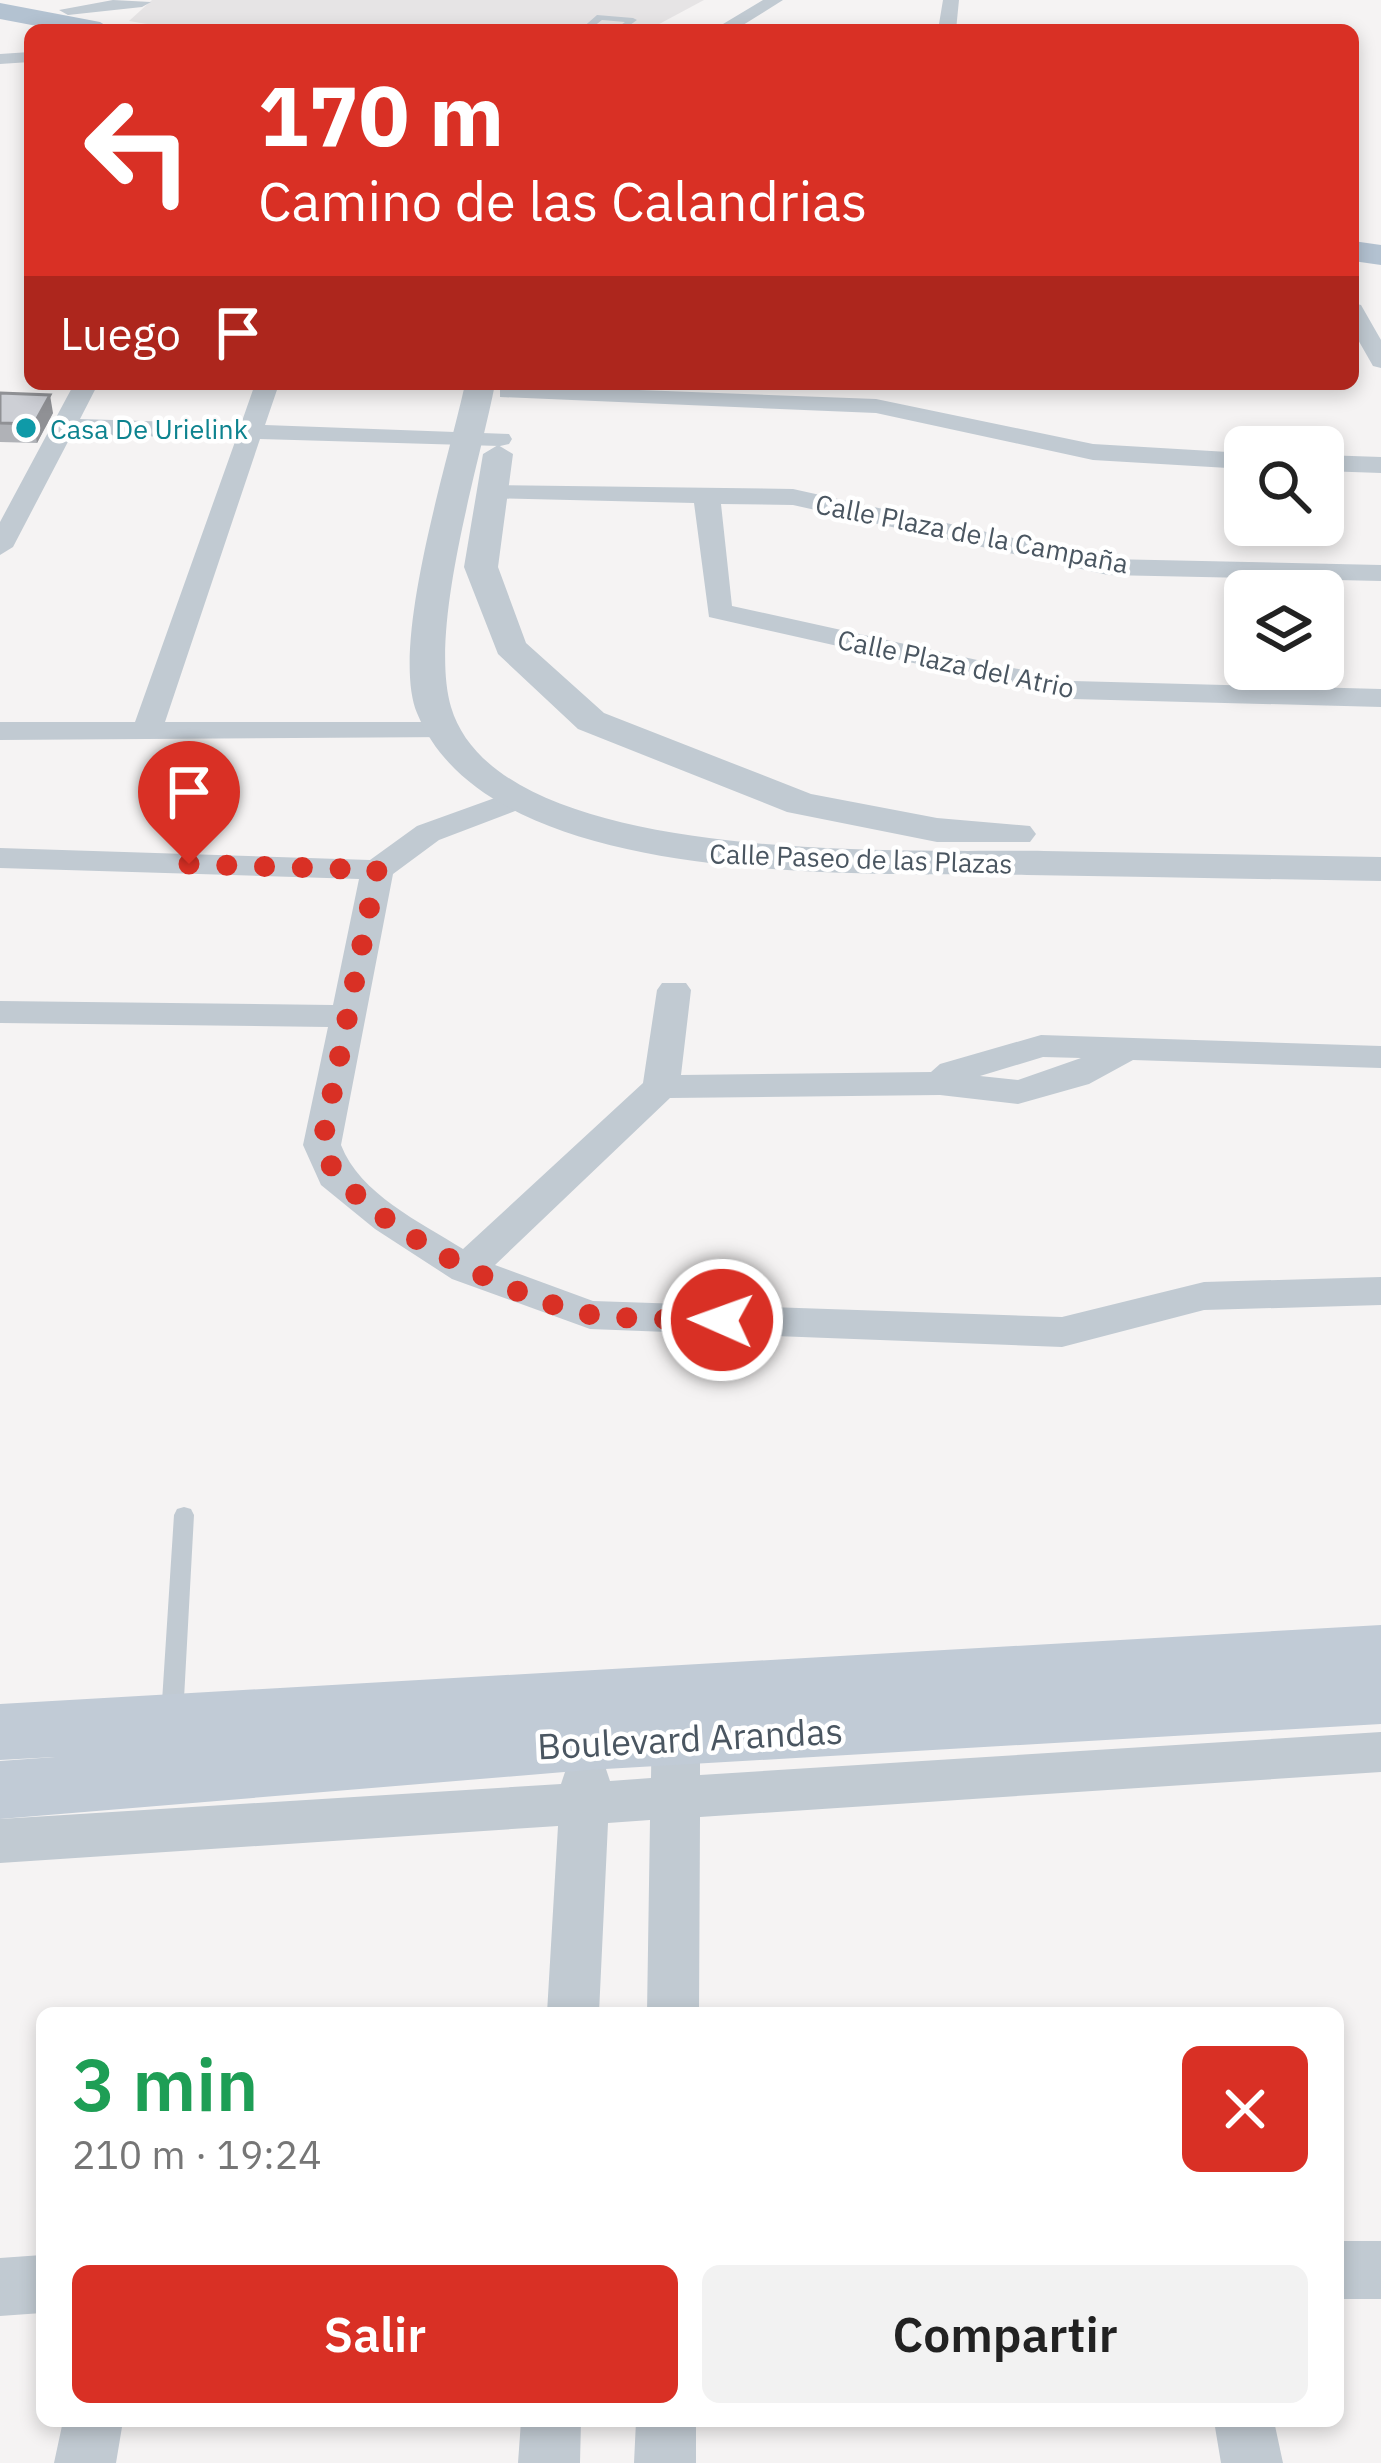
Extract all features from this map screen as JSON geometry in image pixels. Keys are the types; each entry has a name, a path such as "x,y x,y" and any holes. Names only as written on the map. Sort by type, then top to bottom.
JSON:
{"main road":[{"path":"0,10 86,22"},
{"name":"Boulevard Arandas","path":"676,1742 1381,1652"},
{"name":"Boulevard Arandas","path":"0,1732 172,1749 587,1747 1381,1697"},
{"name":"Boulevard Arandas","path":"0,1790 172,1749"}],"street":[{"path":"733,24 775,0"},
{"path":"40,1 86,22 142,1"},
{"path":"1359,321 1381,361"},
{"path":"0,547 83,390"},
{"path":"146,733 265,390"},
{"name":"Calle Paseo de las Plazas","path":"498,390 433,617 431,696 442,731 486,776 518,799 578,821 696,851 776,860 1381,869"},
{"path":"668,390 876,406 1093,452 1224,459"},
{"path":"64,426 486,439"},
{"name":"Calle Paseo de las Plazas","path":"486,439 492,493 481,567 510,647 591,721 802,803 937,830 1381,842"},
{"path":"1344,464 1381,465"},
{"name":"Calle Plaza de la Campaña","path":"492,493 793,497 1108,566 1381,573"},
{"name":"Calle Plaza del Atrio","path":"707,499 719,611 1073,690 1381,698"},
{"path":"430,656 510,647"},
{"path":"0,731 442,731"},
{"path":"0,858 377,870 428,833 518,799"},
{"path":"776,860 808,835 810,823 802,803"},
{"path":"377,870 322,1144 325,1160 357,1197 466,1269 590,1315 1062,1332 1204,1295 1381,1291"},
{"path":"466,1269 661,1087 674,990"},
{"path":"0,1012 345,1016"},
{"path":"661,1087 940,1083 994,1092 1048,1087 1104,1064 1128,1048 1381,1057"},
{"path":"673,2007 676,1742 1381,1752"},
{"path":"0,1840 587,1747 573,2007"},
{"path":"1344,2270 1381,2270"},
{"path":"0,2287 36,2284"},
{"path":"85,2463 92,2427"},
{"path":"549,2463 551,2427"},
{"path":"665,2463 666,2427"},
{"path":"1245,2427 1252,2463"}],"lane":[{"path":"591,24 600,17 633,20 627,24"},
{"path":"172,1749 184,1515"}],"shaded area":[{"path":"152,0 704,0 659,24 129,21"}],"building":[{"path":"0,393 50,395 34,424 0,423"}],"place":[{"name":"Casa De Urielink","path":"26,428"}],"route":[{"path":"189,864 377,870 322,1144 334,1176 357,1197 466,1269 590,1315 722,1320"}]}
